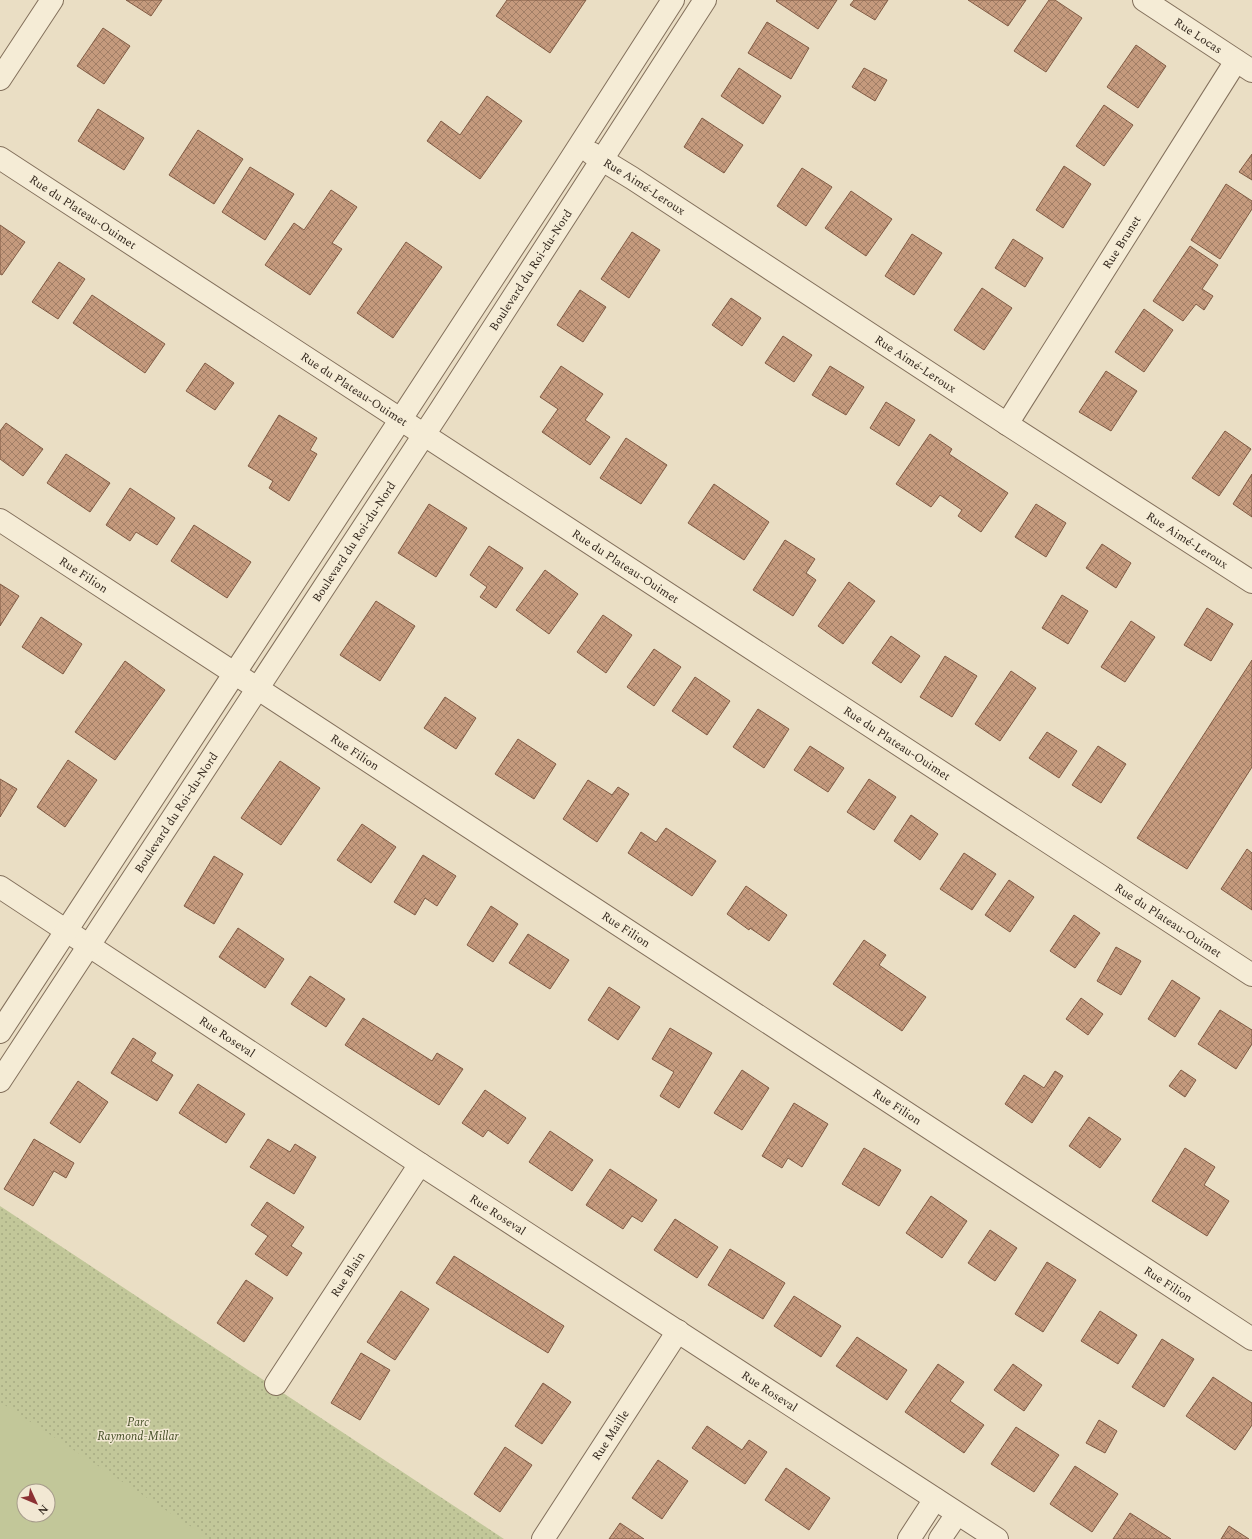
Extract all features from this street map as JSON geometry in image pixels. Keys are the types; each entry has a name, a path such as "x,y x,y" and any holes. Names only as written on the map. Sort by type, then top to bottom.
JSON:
{"street":[{"path":"0,79 52,0"},
{"path":"0,1032 401,420 673,0"},
{"name":"Boulevard du Roi-du-Nord","path":"0,1080 424,435 705,0"},
{"name":"Rue Locas","path":"1144,0 1244,66"},
{"name":"Rue Brunet","path":"1007,424 1244,66"},
{"name":"Rue Aimé-Leroux","path":"579,146 1252,582"},
{"name":"Rue du Plateau-Ouimet","path":"0,158 1252,975"},
{"name":"Rue Filion","path":"0,520 1252,1339"},
{"name":"Rue Roseval","path":"0,887 420,1164 997,1539"},
{"name":"Rue Blain","path":"276,1384 420,1164"},
{"name":"Rue Maille","path":"543,1539 678,1332"},
{"path":"909,1539 935,1499"},
{"path":"940,1539 957,1514"}],"green space":[{"name":"Parc Raymond-Millar","path":"0,1206 504,1539 0,1539"},
{"path":"0,1402 207,1537 206,1539 0,1539"}],"building":[{"path":"126,0 162,0 151,16"},
{"path":"507,0 586,0 550,53 496,16"},
{"path":"837,0 818,29 776,1"},
{"path":"854,0 888,0 875,20 850,5"},
{"path":"968,0 1026,0 1008,26"},
{"path":"1049,0 1055,0 1082,18 1046,72 1014,51"},
{"path":"767,22 809,48 791,79 748,53"},
{"path":"103,28 130,46 104,84 77,66"},
{"path":"1136,45 1166,66 1138,108 1107,87"},
{"path":"739,68 781,96 763,124 721,96"},
{"path":"864,68 887,80 875,101 852,87"},
{"path":"487,96 522,121 480,179 427,141 441,121 460,135"},
{"path":"1104,105 1133,125 1104,166 1076,146"},
{"path":"98,109 144,138 124,170 78,141"},
{"path":"702,118 743,145 724,173 684,147"},
{"path":"198,130 243,159 214,204 169,175"},
{"path":"1252,154 1252,180 1239,172"},
{"path":"1064,166 1091,184 1063,228 1036,210"},
{"path":"250,167 294,194 265,240 222,212"},
{"path":"802,168 832,187 806,226 777,206"},
{"path":"1226,184 1252,201 1252,209 1220,259 1191,240"},
{"path":"331,190 357,207 332,243 342,249 310,295 265,265 294,223 304,230"},
{"path":"851,191 892,219 866,256 825,228"},
{"path":"0,225 25,242 2,275 0,274"},
{"path":"632,232 660,250 629,298 601,279"},
{"path":"912,234 942,253 914,295 885,276"},
{"path":"1013,239 1043,258 1025,287 995,268"},
{"path":"406,242 442,267 393,338 357,313"},
{"path":"1190,246 1218,265 1202,289 1213,296 1204,310 1196,304 1183,321 1153,301"},
{"path":"59,262 85,279 58,319 32,302"},
{"path":"982,288 1012,308 984,350 954,330"},
{"path":"580,290 606,307 583,342 557,325"},
{"path":"92,295 165,344 145,373 73,323"},
{"path":"731,298 761,318 742,346 712,325"},
{"path":"1144,309 1173,330 1144,372 1115,352"},
{"path":"783,336 812,355 794,382 765,363"},
{"path":"205,363 234,383 215,410 186,391"},
{"path":"561,366 603,394 585,420 610,437 590,465 542,432 558,409 540,397"},
{"path":"830,366 864,387 846,415 812,395"},
{"path":"1106,371 1137,391 1111,431 1079,412"},
{"path":"886,402 915,420 899,446 870,428"},
{"path":"279,415 317,438 310,450 317,454 289,501 269,488 273,481 248,466"},
{"path":"6,423 43,449 23,476 0,459 0,431"},
{"path":"1225,431 1251,449 1219,496 1192,478"},
{"path":"930,434 952,449 949,454 1008,493 981,532 958,516 962,510 940,495 931,507 896,484"},
{"path":"626,438 667,465 641,504 600,478"},
{"path":"66,454 110,483 90,512 47,483"},
{"path":"1252,474 1252,517 1233,504"},
{"path":"714,484 769,522 744,560 688,523"},
{"path":"130,488 175,518 157,545 136,532 130,541 106,525"},
{"path":"429,504 467,528 436,577 398,553"},
{"path":"1036,504 1066,523 1046,557 1015,537"},
{"path":"194,525 251,562 227,598 171,561"},
{"path":"785,540 815,559 806,573 816,580 793,616 753,590"},
{"path":"1102,544 1131,563 1116,588 1086,568"},
{"path":"489,546 523,568 496,608 480,597 487,587 470,575"},
{"path":"545,570 578,594 549,634 516,610"},
{"path":"849,582 875,601 843,644 818,626"},
{"path":"0,584 19,596 0,626"},
{"path":"1062,595 1088,611 1068,644 1042,628"},
{"path":"376,601 415,626 380,681 340,655"},
{"path":"1207,608 1233,624 1211,661 1184,645"},
{"path":"603,615 632,635 606,673 577,652"},
{"path":"41,617 82,644 63,674 22,647"},
{"path":"1131,621 1155,637 1125,682 1101,667"},
{"path":"891,636 920,656 901,683 872,663"},
{"path":"654,649 681,667 654,706 627,687"},
{"path":"945,656 977,676 952,717 920,697"},
{"path":"1252,660 1252,767 1187,869 1137,838"},
{"path":"125,661 165,690 115,760 75,732"},
{"path":"1011,671 1036,688 1000,741 975,724"},
{"path":"695,677 730,701 707,735 672,711"},
{"path":"445,697 476,718 456,749 424,728"},
{"path":"758,709 789,729 764,768 733,747"},
{"path":"1047,732 1077,751 1059,778 1029,758"},
{"path":"518,739 556,764 534,799 495,774"},
{"path":"810,746 844,768 828,792 794,770"},
{"path":"1098,746 1126,764 1101,803 1072,785"},
{"path":"68,760 97,780 65,827 37,807"},
{"path":"280,761 320,788 281,845 241,818"},
{"path":"0,779 17,789 0,817"},
{"path":"869,779 896,797 874,830 847,812"},
{"path":"588,780 612,795 618,787 629,794 597,842 563,819"},
{"path":"911,815 938,834 920,860 894,841"},
{"path":"362,824 396,847 371,883 337,860"},
{"path":"666,828 716,861 692,896 628,853 641,832 656,842"},
{"path":"1247,849 1252,853 1252,910 1221,889"},
{"path":"964,853 996,874 972,910 940,889"},
{"path":"423,855 456,876 437,906 425,898 415,915 394,902"},
{"path":"214,856 243,874 214,924 184,906"},
{"path":"1009,880 1034,897 1010,932 985,915"},
{"path":"746,886 787,915 769,941 750,928 749,930 727,914"},
{"path":"491,906 518,924 493,962 467,945"},
{"path":"1074,915 1100,933 1075,968 1050,951"},
{"path":"238,928 284,959 265,988 219,957"},
{"path":"528,934 569,960 550,989 509,963"},
{"path":"864,940 886,955 879,965 926,997 902,1031 833,984"},
{"path":"1116,947 1141,961 1121,995 1097,981"},
{"path":"310,976 345,999 326,1027 291,1004"},
{"path":"1172,980 1200,998 1175,1037 1148,1019"},
{"path":"609,987 640,1007 618,1040 588,1020"},
{"path":"1081,998 1103,1014 1088,1035 1066,1019"},
{"path":"1220,1010 1252,1030 1252,1044 1236,1069 1198,1044"},
{"path":"363,1018 432,1061 437,1053 463,1069 439,1105 345,1045"},
{"path":"670,1028 712,1053 679,1108 660,1096 674,1072 652,1059"},
{"path":"133,1038 156,1053 151,1061 173,1075 157,1101 111,1073"},
{"path":"742,1070 769,1088 742,1130 714,1113"},
{"path":"1181,1070 1196,1080 1185,1097 1169,1086"},
{"path":"1055,1071 1063,1076 1032,1123 1005,1104 1024,1075 1044,1088"},
{"path":"78,1081 108,1102 80,1143 50,1123"},
{"path":"198,1084 245,1114 226,1143 179,1113"},
{"path":"485,1090 526,1118 508,1144 488,1130 483,1137 462,1123"},
{"path":"794,1103 828,1124 802,1167 788,1158 782,1168 762,1156"},
{"path":"1089,1117 1121,1139 1100,1168 1069,1146"},
{"path":"550,1131 593,1160 572,1191 529,1162"},
{"path":"34,1139 74,1163 66,1178 54,1171 33,1206 4,1189"},
{"path":"268,1139 290,1152 295,1144 316,1157 294,1194 250,1167"},
{"path":"864,1148 901,1170 879,1206 842,1184"},
{"path":"1185,1148 1215,1167 1204,1185 1229,1201 1207,1236 1152,1201"},
{"path":"610,1169 657,1200 642,1222 632,1216 623,1229 586,1205"},
{"path":"931,1196 967,1221 942,1258 906,1233"},
{"path":"267,1202 304,1227 291,1246 302,1253 287,1276 255,1254 268,1236 251,1225"},
{"path":"675,1219 718,1247 697,1278 654,1250"},
{"path":"990,1230 1017,1248 995,1281 968,1263"},
{"path":"730,1249 785,1283 763,1319 708,1285"},
{"path":"454,1256 564,1326 548,1353 436,1283"},
{"path":"1047,1262 1076,1280 1043,1332 1015,1314"},
{"path":"246,1280 273,1298 244,1342 217,1323"},
{"path":"401,1291 429,1309 395,1360 367,1342"},
{"path":"794,1296 841,1326 821,1357 774,1326"},
{"path":"1100,1311 1137,1335 1118,1364 1081,1341"},
{"path":"857,1337 907,1370 887,1400 836,1366"},
{"path":"1162,1339 1194,1359 1164,1407 1132,1387"},
{"path":"361,1353 390,1370 360,1420 331,1403"},
{"path":"938,1364 964,1382 950,1401 984,1425 964,1453 905,1412"},
{"path":"1013,1364 1042,1385 1024,1411 994,1390"},
{"path":"1213,1377 1252,1403 1252,1425 1235,1450 1186,1416"},
{"path":"543,1383 571,1402 542,1444 515,1426"},
{"path":"1099,1420 1117,1431 1105,1453 1086,1443"},
{"path":"707,1426 742,1450 749,1440 767,1452 745,1484 692,1448"},
{"path":"1016,1427 1059,1455 1034,1492 991,1464"},
{"path":"505,1447 532,1465 500,1512 474,1494"},
{"path":"658,1460 688,1481 662,1519 632,1498"},
{"path":"1075,1466 1118,1494 1092,1532 1050,1504"},
{"path":"786,1468 830,1498 809,1530 765,1500"},
{"path":"1130,1513 1171,1539 1113,1539"},
{"path":"620,1523 644,1539 609,1539"},
{"path":"1229,1526 1249,1539 1221,1539"}]}
